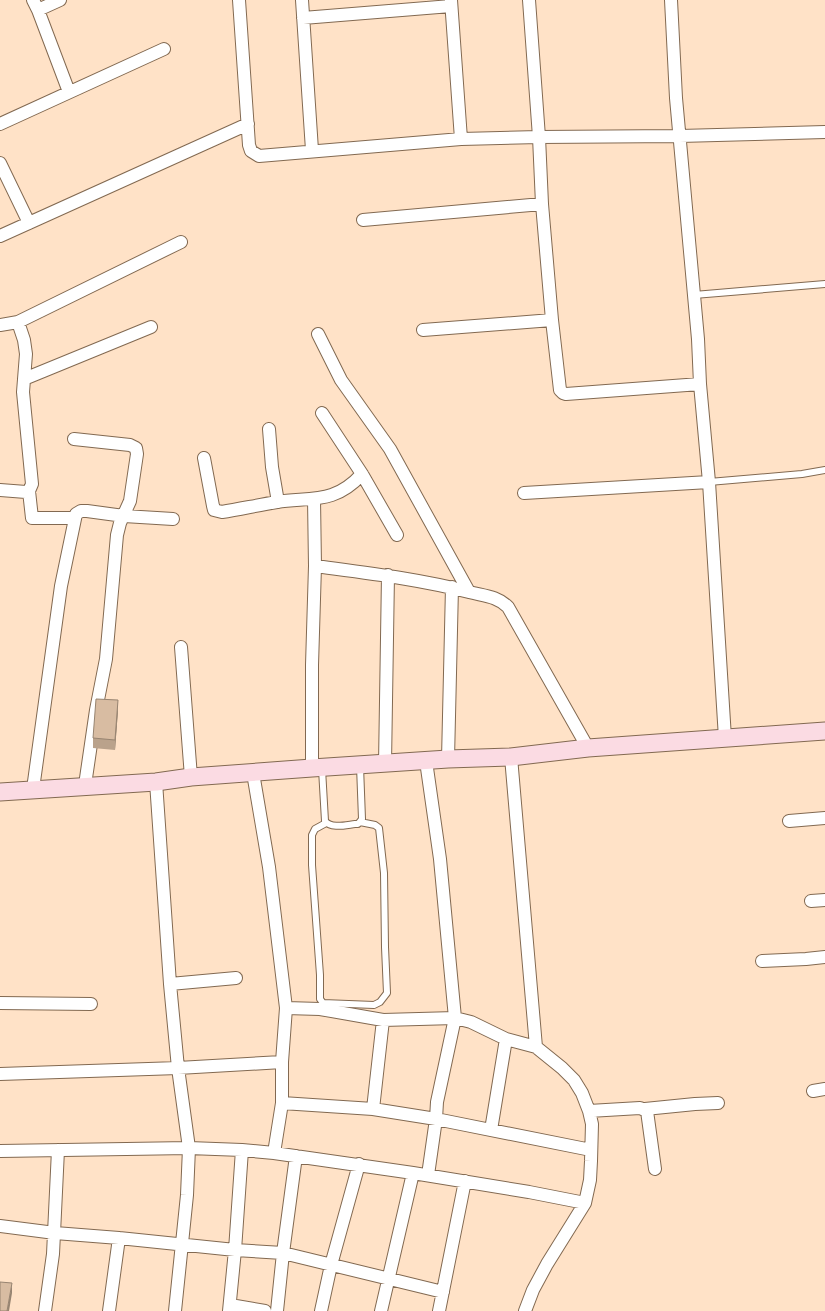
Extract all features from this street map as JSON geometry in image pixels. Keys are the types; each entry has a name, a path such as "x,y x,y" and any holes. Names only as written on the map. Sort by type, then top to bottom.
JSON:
{"main road":[{"path":"0,792 156,782 253,773 448,759 511,757 588,748 825,730"}],"street":[{"path":"60,0 35,5 69,92"},
{"path":"239,0 249,145 251,151 259,156 312,150 461,139 680,136 825,132"},
{"path":"302,0 312,150"},
{"path":"529,0 539,137 542,204 552,320 559,387 561,392 563,394 700,384"},
{"path":"671,0 680,136 709,482 725,738"},
{"path":"303,18 451,3 461,139"},
{"path":"0,124 164,49"},
{"path":"0,236 248,124"},
{"path":"0,163 29,223"},
{"path":"363,220 542,204"},
{"path":"0,325 18,322 181,242"},
{"path":"423,330 552,320"},
{"path":"18,322 25,348 24,392 32,484 29,491 32,518 74,518"},
{"path":"24,379 151,327"},
{"path":"318,334 340,380 390,449 469,592"},
{"path":"322,413 362,474 397,535"},
{"path":"269,429 272,467 278,502"},
{"path":"74,439 130,445 136,448 137,454 130,501 120,523 117,535 106,659 96,710 86,786"},
{"path":"204,458 213,506 216,511 222,512 278,502 314,499 341,492 356,481 362,474"},
{"path":"524,493 709,482"},
{"path":"0,490 29,491"},
{"path":"314,499 316,566 312,665 317,768"},
{"path":"33,789 61,586 76,514 81,511 124,516 173,519"},
{"path":"316,566 388,575 452,587 499,599 508,607 588,748"},
{"path":"385,764 388,575"},
{"path":"448,759 452,587"},
{"path":"181,647 191,778"},
{"path":"511,757 536,1047"},
{"path":"426,761 440,859 455,1018 437,1102 428,1175"},
{"path":"253,773 269,867 286,1008 282,1062 282,1103 274,1153"},
{"path":"156,782 170,984 178,1068 189,1148 187,1195 175,1311"},
{"path":"789,821 825,818"},
{"path":"811,902 825,900"},
{"path":"762,961 825,957"},
{"path":"170,984 236,978"},
{"path":"0,1003 91,1004"},
{"path":"286,1008 320,1009 383,1020 455,1018 471,1022 506,1039 536,1047 558,1064 574,1080 582,1093 592,1124 590,1180 585,1203 547,1264 525,1311"},
{"path":"372,1109 383,1020"},
{"path":"491,1130 506,1039"},
{"path":"0,1074 178,1068 282,1062"},
{"path":"282,1103 372,1109 436,1118 591,1150"},
{"path":"589,1111 645,1109 718,1103"},
{"path":"645,1109 647,1111 655,1169"},
{"path":"0,1151 189,1148 242,1150 359,1164 529,1192 585,1203"},
{"path":"46,1311 55,1233 58,1150"},
{"path":"242,1150 230,1308 265,1311"},
{"path":"277,1311 296,1156"},
{"path":"321,1311 330,1265 359,1164"},
{"path":"381,1311 413,1173"},
{"path":"439,1311 465,1181"},
{"path":"0,1226 55,1233 235,1250 283,1253 443,1292"},
{"path":"109,1311 119,1238"}],"lane":[{"path":"694,295 825,284"},
{"path":"709,482 802,474 825,470"},
{"path":"360,766 362,815 360,822"},
{"path":"317,768 326,824"},
{"path":"360,822 376,825 380,828 384,873 387,993 380,1002 374,1006 323,1003 320,999 320,975 312,865 312,835 315,829 326,824 337,826 360,822"}],"building":[{"path":"96,699 118,700 115,740 93,738"},
{"path":"0,1282 12,1283 7,1311 0,1311"}]}
